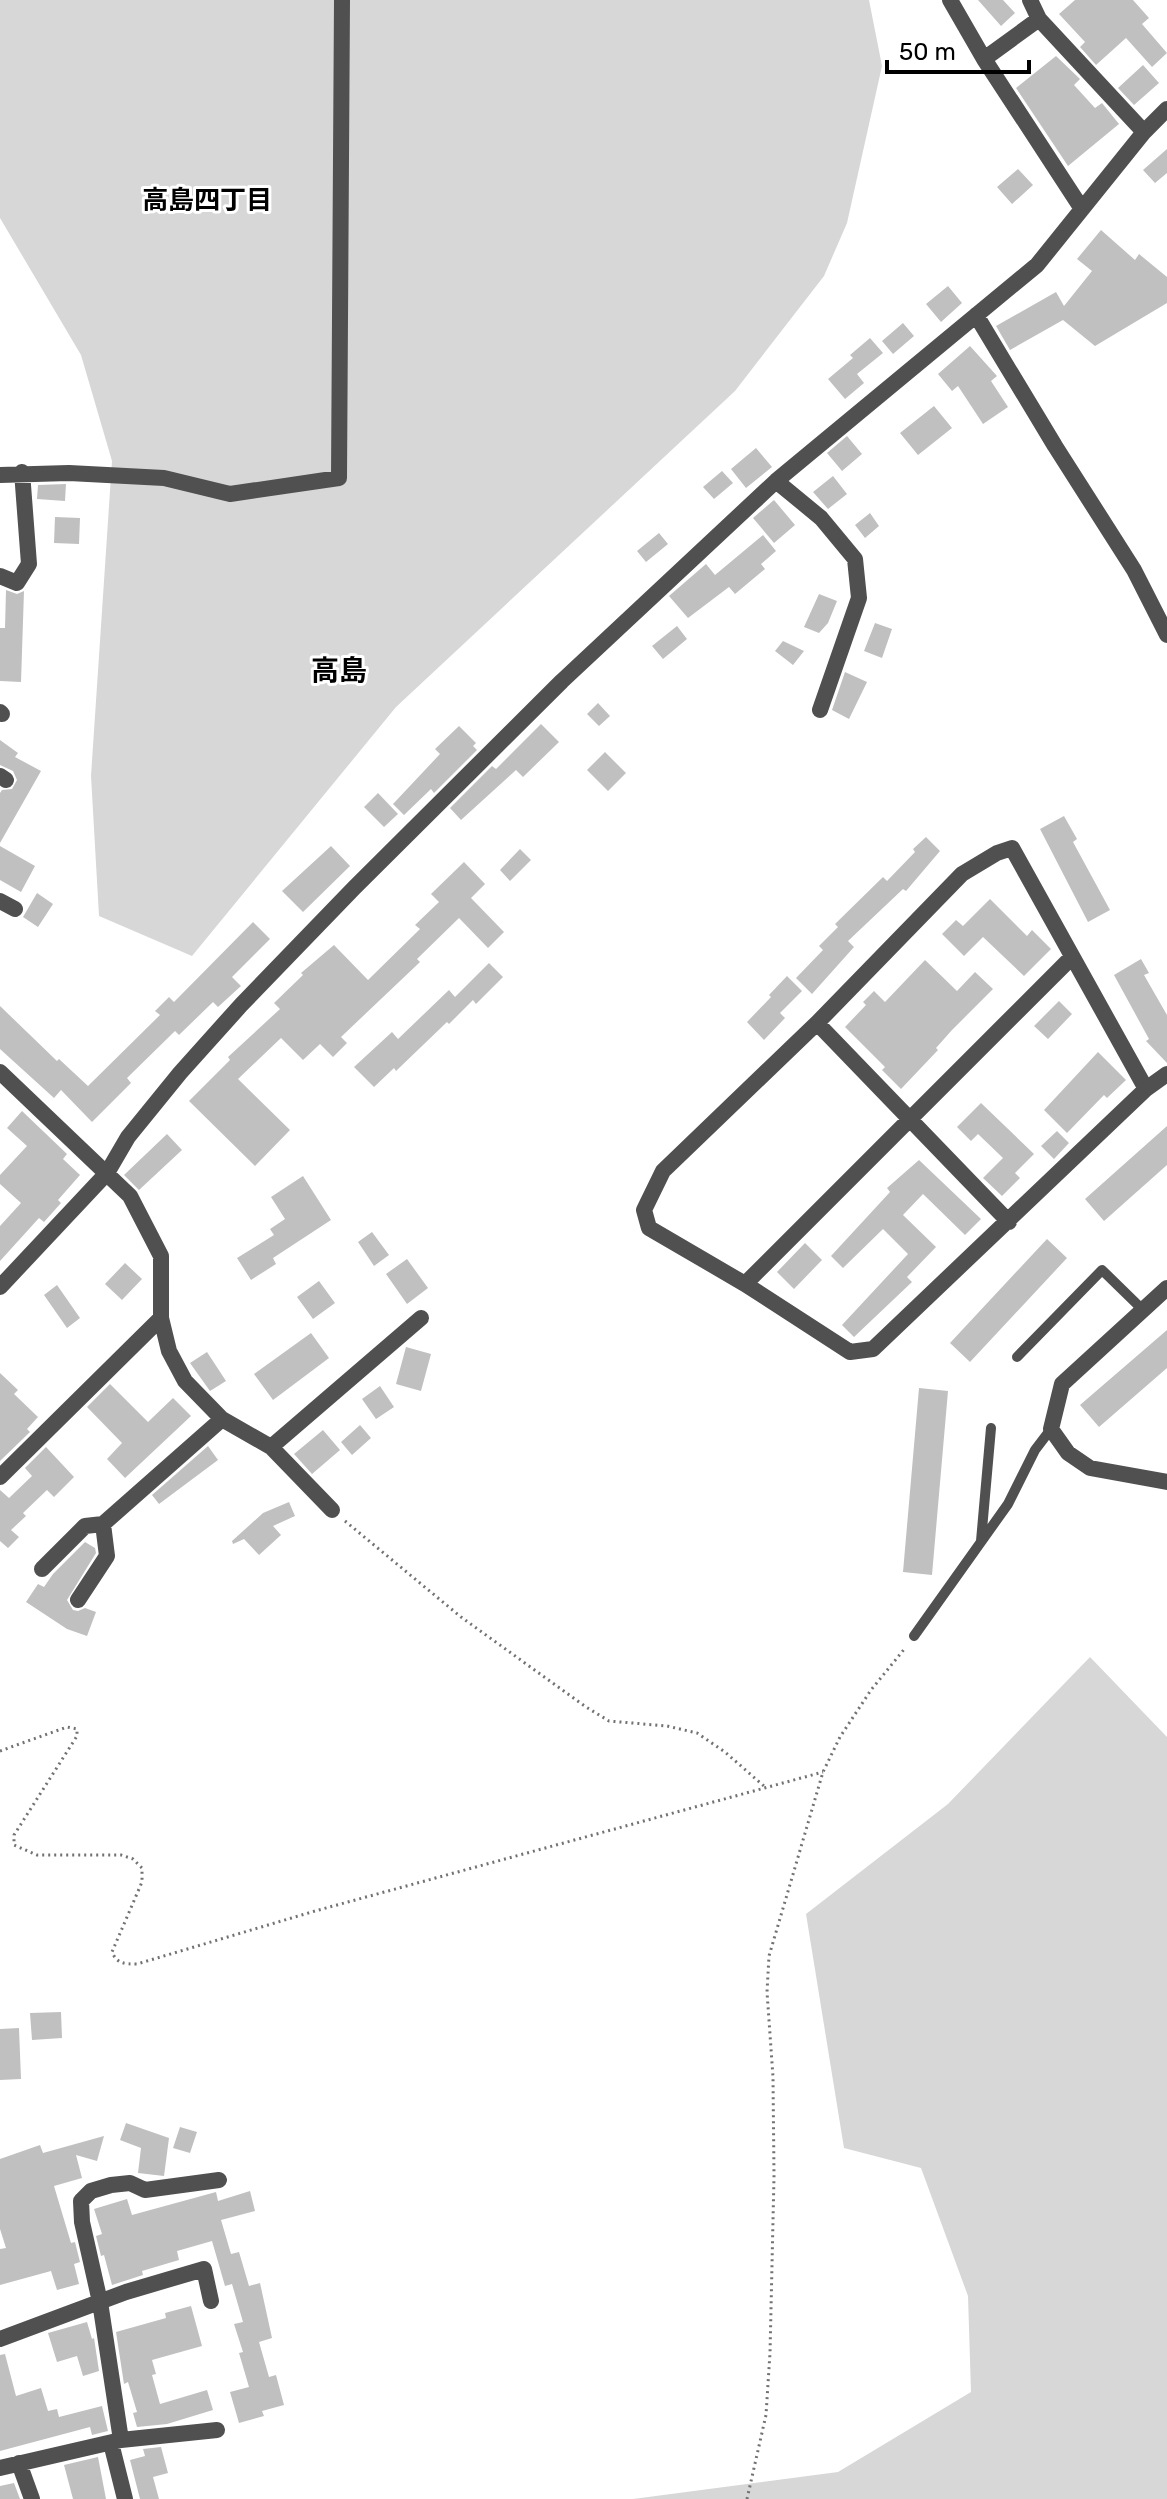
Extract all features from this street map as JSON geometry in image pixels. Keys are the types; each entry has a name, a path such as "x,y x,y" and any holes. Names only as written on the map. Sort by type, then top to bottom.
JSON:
{"street":[{"path":"0,475 22,472 164,478 230,494 339,478 342,0"},
{"path":"950,0 984,59 1082,209"},
{"path":"1030,0 1039,19 1144,132"},
{"path":"984,59 1039,19"},
{"path":"0,1287 107,1173 128,1137 180,1073 343,898 562,681 776,481 1037,265 1144,132 1167,109"},
{"path":"976,315 1134,570 1167,635"},
{"path":"0,576 17,583 29,564 22,472"},
{"path":"776,481 821,518 855,559 859,598 820,710"},
{"path":"1146,1089 1012,848 997,853 962,874 817,1023 663,1171 644,1210 649,1228 745,1284 850,1352 873,1349 1146,1089 1167,1074"},
{"path":"0,901 15,909"},
{"path":"745,1284 1072,957"},
{"path":"817,1023 1009,1222"},
{"path":"0,1072 130,1196 161,1256 161,1318 169,1351 185,1381 222,1419 271,1447 332,1510"},
{"path":"1167,1288 1062,1384 1051,1429 1068,1453 1090,1468 1167,1482"},
{"path":"0,1477 161,1318"},
{"path":"271,1447 421,1318"},
{"path":"42,1569 85,1526 103,1524 222,1419"},
{"path":"78,1600 107,1556 103,1524"},
{"path":"125,2499 100,2302 82,2222 81,2201 91,2191 111,2185 130,2183 145,2190 219,2180"},
{"path":"0,2339 100,2302 204,2269 211,2301"},
{"path":"0,2468 116,2441 217,2430"},
{"path":"19,2463 32,2499"}],"lane":[{"path":"1017,1357 1102,1270 1143,1310"},
{"path":"981,1543 991,1428"},
{"path":"914,1636 1008,1504 1035,1450 1051,1429"}],"path":[{"path":"332,1510 461,1617 586,1707 609,1721 667,1726 697,1733 725,1752 765,1787"},
{"path":"747,2499 766,2415 770,2353 774,2162 773,2077 767,1992 769,1956 823,1772 840,1737 871,1690 914,1636"},
{"path":"0,1751 67,1727 77,1729 77,1736 14,1835 14,1845 37,1855 121,1855 133,1859 142,1868 142,1882 112,1952 115,1959 124,1964 137,1964 315,1911 823,1772"}],"shaded area":[{"path":"0,0 869,0 882,66 847,223 824,276 735,391 396,707 192,956 99,916 91,776 112,461 81,355 0,218"},
{"path":"1090,1657 1167,1737 1167,2499 633,2499 838,2472 971,2392 968,2296 921,2168 844,2148 806,1914 948,1804"}],"building":[{"path":"978,0 1003,0 1015,13 1001,26"},
{"path":"1075,0 1133,0 1149,18 1142,24 1167,53 1152,67 1126,38 1096,65 1080,47 1085,42 1059,14"},
{"path":"1056,56 1080,79 1074,85 1095,108 1102,103 1119,124 1068,166 1016,88"},
{"path":"1143,65 1159,83 1134,105 1118,88"},
{"path":"1167,149 1167,173 1155,183 1143,170"},
{"path":"1018,169 1033,185 1012,204 997,187"},
{"path":"1101,230 1135,260 1139,254 1167,277 1167,303 1095,346 1063,320 1010,350 996,326 1056,292 1064,306 1092,271 1077,259"},
{"path":"948,286 962,303 941,322 926,304"},
{"path":"903,323 914,336 893,354 882,341"},
{"path":"870,338 883,353 857,374 864,383 845,399 828,379 853,358 850,355"},
{"path":"970,346 997,376 991,381 1008,407 983,424 958,386 952,391 938,374"},
{"path":"934,406 952,428 918,455 900,433"},
{"path":"847,436 862,454 842,471 827,453"},
{"path":"756,448 772,467 746,488 731,469"},
{"path":"722,471 733,483 714,499 703,487"},
{"path":"833,476 847,494 828,509 813,492"},
{"path":"66,484 65,501 37,499 38,485"},
{"path":"774,500 795,525 774,543 753,518"},
{"path":"870,513 879,526 865,538 855,525"},
{"path":"55,517 80,518 79,544 54,543"},
{"path":"659,533 668,544 646,562 637,551"},
{"path":"763,535 776,551 761,564 765,569 735,594 729,587 688,618 669,596 706,564 715,575"},
{"path":"6,590 17,594 24,591 21,682 0,681 0,628 5,628"},
{"path":"819,594 837,601 828,623 819,633 804,627"},
{"path":"875,623 892,629 882,658 864,651"},
{"path":"677,626 687,639 663,659 652,646"},
{"path":"783,641 804,651 793,665 775,651"},
{"path":"845,672 867,682 849,719 832,710"},
{"path":"598,703 610,716 599,726 587,714"},
{"path":"541,724 559,742 523,777 516,770 461,820 450,808 492,766 496,769"},
{"path":"459,726 476,743 473,746 477,750 434,793 431,789 404,815 393,804 440,754 435,749"},
{"path":"0,740 18,753 15,757 41,771 0,843 0,793 12,789 17,780 13,771 0,765"},
{"path":"605,752 626,773 608,791 587,770"},
{"path":"378,793 398,814 384,827 364,807"},
{"path":"1064,816 1077,839 1073,842 1110,910 1088,922 1040,829"},
{"path":"926,837 940,851 906,891 903,889 848,941 854,947 812,994 796,978 823,950 819,946 838,927 835,924 883,877 887,881"},
{"path":"0,846 35,866 21,892 0,880"},
{"path":"331,846 350,866 303,912 282,891"},
{"path":"520,849 531,860 510,881 500,870"},
{"path":"464,862 485,884 471,898 504,932 488,948 459,918 417,959 420,962 341,1037 347,1043 333,1057 320,1044 303,1060 281,1038 238,1079 290,1130 255,1166 189,1101 230,1060 228,1057 280,1009 274,1003 303,975 301,973 334,945 368,980 420,929 415,925 439,902 431,894"},
{"path":"37,893 53,904 38,927 23,917"},
{"path":"990,899 1027,936 1032,930 1051,949 1024,976 983,937 964,956 942,934 956,920 963,926"},
{"path":"253,922 270,939 232,977 241,986 218,1007 213,1002 179,1035 175,1031 127,1078 131,1083 92,1122 61,1090 54,1098 0,1049 0,1006 88,1086 160,1015 155,1011 169,997 174,1002"},
{"path":"1141,959 1149,973 1144,975 1167,1015 1167,1063 1146,1041 1149,1039 1114,975"},
{"path":"925,960 957,991 975,972 993,989 952,1030 936,1048 938,1050 901,1089 882,1070 885,1067 845,1027 866,1005 863,1002 874,991 885,1002"},
{"path":"489,963 503,977 476,1004 473,1000 449,1024 447,1022 396,1071 394,1068 374,1087 354,1067 392,1032 398,1039 449,990 455,997"},
{"path":"787,976 802,991 780,1013 785,1018 764,1040 747,1022"},
{"path":"1059,1001 1072,1014 1048,1039 1034,1026"},
{"path":"1098,1052 1126,1080 1107,1098 1104,1095 1067,1133 1044,1110"},
{"path":"981,1103 1034,1154 1015,1173 1020,1178 1002,1196 983,1178 1003,1158 978,1134 971,1141 957,1127"},
{"path":"22,1111 67,1154 63,1159 80,1175 44,1222 39,1218 0,1261 0,1226 21,1203 0,1184 0,1175 27,1146 7,1128"},
{"path":"1167,1126 1167,1165 1104,1221 1085,1199"},
{"path":"1057,1131 1069,1143 1054,1159 1041,1146"},
{"path":"167,1134 182,1150 139,1190 124,1175"},
{"path":"919,1160 981,1219 965,1235 923,1194 903,1215 936,1247 907,1277 912,1282 854,1337 842,1325 908,1254 883,1229 843,1268 831,1256 890,1192 887,1188"},
{"path":"303,1176 331,1220 273,1258 276,1264 251,1280 237,1258 274,1235 270,1229 285,1219 271,1197"},
{"path":"372,1232 389,1255 374,1266 358,1242"},
{"path":"1047,1239 1067,1258 970,1362 950,1343"},
{"path":"805,1243 822,1260 794,1289 777,1272"},
{"path":"407,1259 428,1288 407,1304 386,1274"},
{"path":"125,1263 142,1279 122,1300 105,1284"},
{"path":"319,1281 335,1303 313,1319 297,1297"},
{"path":"57,1285 80,1318 67,1328 44,1295"},
{"path":"1167,1330 1167,1368 1099,1427 1080,1405"},
{"path":"311,1333 329,1358 273,1400 254,1374"},
{"path":"406,1347 431,1354 421,1391 396,1384"},
{"path":"207,1352 226,1381 210,1391 190,1363"},
{"path":"0,1373 18,1390 14,1394 38,1417 27,1429 30,1432 0,1461"},
{"path":"110,1384 148,1422 173,1398 191,1416 125,1478 107,1459 122,1443 87,1407"},
{"path":"380,1386 394,1407 376,1419 362,1399"},
{"path":"919,1388 948,1391 932,1575 903,1572"},
{"path":"360,1425 371,1438 352,1455 341,1442"},
{"path":"323,1430 340,1450 312,1474 294,1454"},
{"path":"208,1446 218,1460 159,1504 152,1495"},
{"path":"46,1447 74,1477 54,1497 47,1490 23,1513 26,1516 11,1530 19,1537 8,1548 0,1541 0,1490 9,1498 32,1476 25,1468"},
{"path":"289,1502 295,1516 273,1526 281,1535 259,1555 244,1539 233,1544 232,1541 263,1513"},
{"path":"85,1542 95,1548 96,1553 67,1600 73,1610 85,1608 96,1612 87,1636 67,1629 26,1602 38,1584 44,1587"},
{"path":"61,2012 62,2038 32,2040 30,2013"},
{"path":"19,2028 21,2079 0,2080 0,2029"},
{"path":"126,2123 169,2138 164,2176 138,2173 141,2148 120,2140"},
{"path":"180,2127 197,2132 190,2153 173,2148"},
{"path":"104,2136 97,2161 76,2155 82,2178 54,2186 71,2243 75,2242 80,2262 74,2264 79,2284 57,2290 51,2271 0,2285 0,2249 6,2248 0,2229 0,2159 40,2145 43,2153"},
{"path":"250,2191 255,2211 221,2220 231,2254 239,2252 249,2286 260,2283 272,2338 259,2342 269,2377 276,2375 284,2405 262,2411 264,2416 239,2423 230,2392 249,2387 234,2324 243,2322 232,2284 225,2286 212,2241 177,2251 179,2260 142,2271 143,2275 112,2285 96,2236 102,2234 94,2209 127,2199 132,2215 216,2192 218,2201"},
{"path":"191,2306 202,2346 152,2360 156,2374 152,2375 160,2404 207,2390 213,2410 167,2424 137,2427 133,2413 137,2412 128,2382 124,2384 116,2332 166,2318 165,2313"},
{"path":"87,2322 94,2338 99,2371 83,2376 77,2356 57,2362 48,2333"},
{"path":"5,2354 16,2396 41,2388 48,2411 57,2409 59,2417 102,2406 108,2431 92,2435 90,2427 0,2451 0,2355"},
{"path":"161,2447 168,2473 153,2477 159,2499 140,2499 130,2460 145,2456 143,2449"},
{"path":"98,2457 106,2499 73,2499 64,2465"},
{"path":"14,2483 20,2499 0,2499 0,2486"}],"district":[{"name":"高島四丁目","path":"207,200"},
{"name":"高島","path":"339,670"}]}
